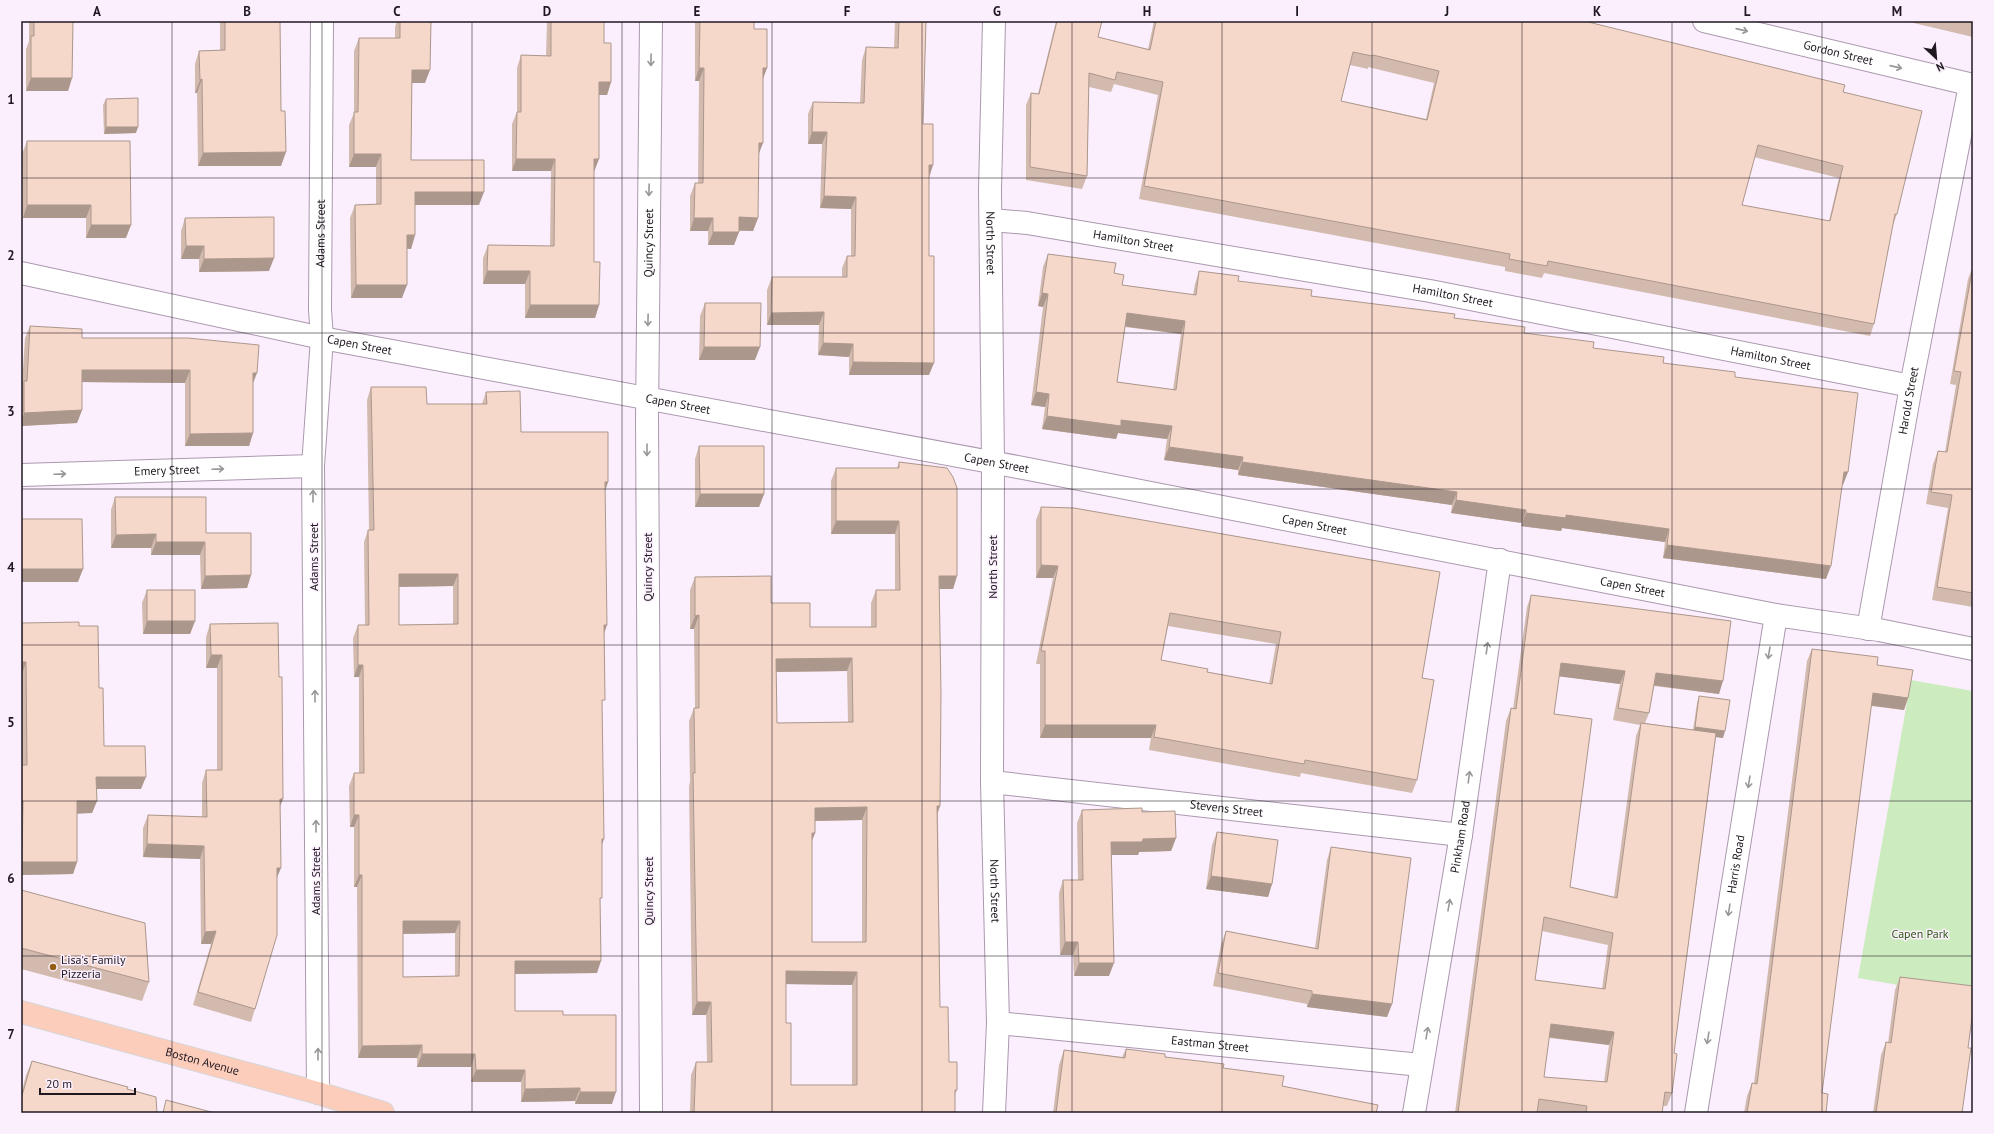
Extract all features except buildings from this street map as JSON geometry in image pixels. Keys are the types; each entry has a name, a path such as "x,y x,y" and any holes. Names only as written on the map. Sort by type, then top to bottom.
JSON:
{"main road":[{"name":"Boston Avenue","path":"21,1012 318,1093 383,1113"}],"street":[{"name":"Adams Street","path":"318,1093 313,466 322,338 320,310 322,21"},
{"name":"Quincy Street","path":"651,21 647,398 651,1113"},
{"name":"North Street","path":"994,21 990,190 993,462 992,782 998,1023 994,1113"},
{"name":"Gordon Street","path":"1704,21 1972,85"},
{"name":"Harold Street","path":"1868,629 1911,386 1972,85"},
{"name":"Hamilton Street","path":"991,220 1027,223 1430,291 1911,386"},
{"name":"Capen Street","path":"21,273 322,338 993,462 1776,615 1868,629 1973,649"},
{"name":"Emery Street","path":"21,475 313,466"},
{"name":"Pinkham Road","path":"1414,1113 1461,836 1500,560"},
{"name":"Harris Road","path":"1696,1113 1776,615"},
{"name":"Stevens Street","path":"992,782 1461,836"},
{"name":"Eastman Street","path":"998,1023 1421,1065"}],"green space":[{"name":"Capen Park","path":"1911,680 1973,691 1973,998 1858,978"}],"place":[{"name":"Lisa's Family Pizzeria","path":"53,967"}]}
